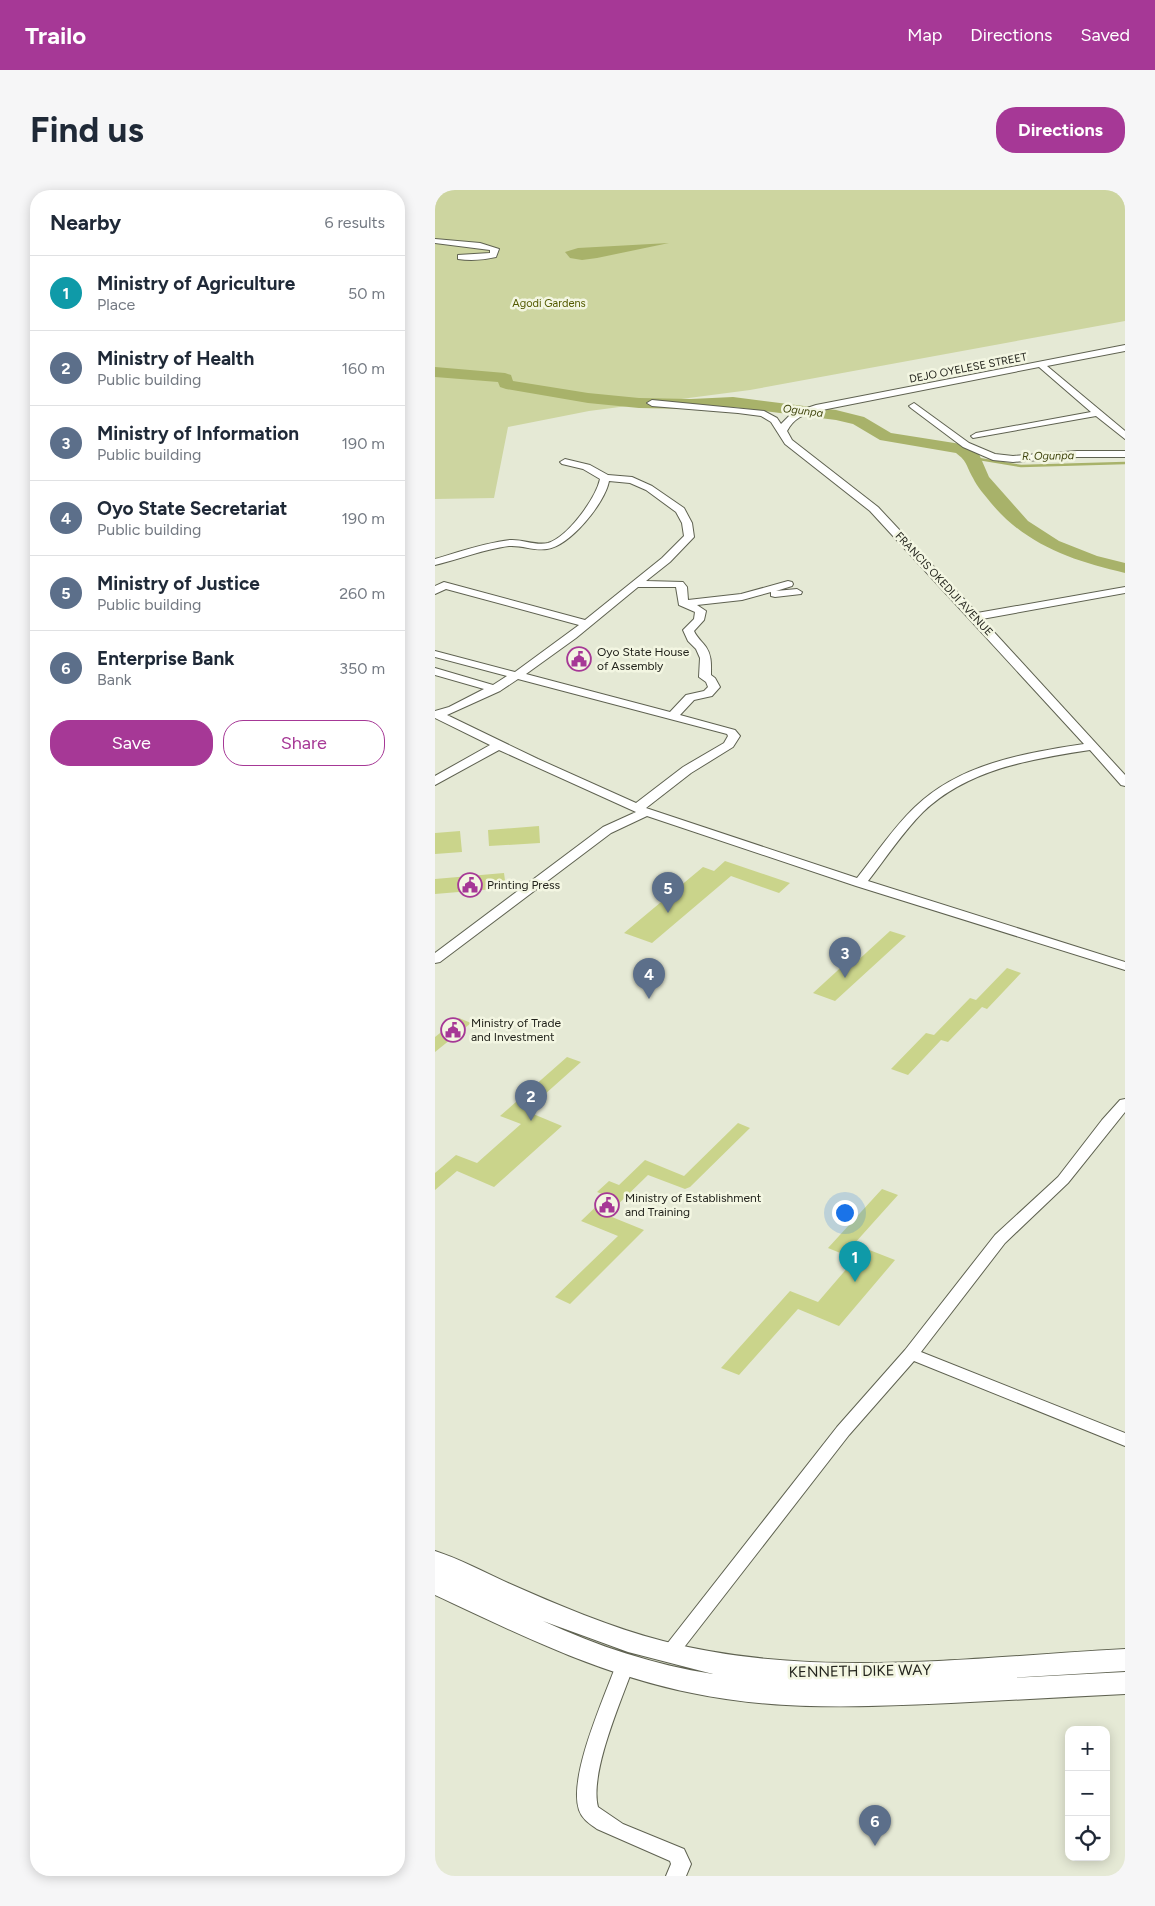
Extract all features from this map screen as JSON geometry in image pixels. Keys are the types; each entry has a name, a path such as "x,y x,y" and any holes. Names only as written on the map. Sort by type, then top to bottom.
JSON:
{"highway":[{"name":"KENNETH DIKE WAY","path":"435,1561 566,1620 669,1654 735,1667 818,1675 874,1674 1125,1660"},
{"name":"KENNETH DIKE WAY","path":"435,1583 564,1643 625,1665 691,1682 767,1694 889,1695 1125,1683"}],"street":[{"path":"435,241 449,244 480,245 495,249 493,255 476,258 461,257"},
{"name":"DEJO OYELESE STREET","path":"798,414 816,408 1125,348"},
{"path":"1041,365 1125,436"},
{"path":"653,403 764,414 774,420 782,431 787,420 798,414"},
{"path":"914,406 966,445 993,458 1013,459 1077,454 1125,454"},
{"path":"976,436 1099,413"},
{"name":"FRANCIS OKEDIJI AVENUE","path":"782,431 788,442 874,509 1125,782"},
{"path":"436,715 496,689 518,675 554,649 666,560 678,548 681,542 689,537 687,523 680,510 641,483 632,480 605,478 597,471 582,465 565,462"},
{"path":"435,562 511,543 541,546 554,544 570,532 591,507 605,485 605,478"},
{"path":"635,584 679,584 682,587 683,604"},
{"path":"742,597 788,584"},
{"path":"435,591 444,585 585,623"},
{"path":"973,616 1125,590"},
{"path":"683,604 797,592"},
{"path":"673,716 690,697 708,694 714,687 711,680 705,677 706,658 701,647 693,641 688,630 699,620 701,611 683,604"},
{"path":"435,654 673,716 731,732 734,736 729,745 687,770 435,959"},
{"path":"435,671 496,689"},
{"path":"436,715 637,808 860,883 1125,966"},
{"path":"435,781 499,745"},
{"path":"860,883 915,815 943,790 978,773 1028,757 1093,746"},
{"path":"607,830 637,808"},
{"path":"669,1654 843,1431 911,1354 1000,1239 1063,1180 1107,1123 1125,1104"},
{"path":"911,1354 1125,1440"},
{"path":"625,1665 590,1767 585,1794 588,1810 597,1819 612,1827 677,1855 681,1864 676,1876"}],"green space":[{"name":"Agodi Gardens","path":"435,190 1125,190 1125,321 750,390 589,411 508,427 494,498 435,499"}],"shaded area":[{"path":"669,243 582,260 570,258 565,252 578,248"}],"building":[{"name":"Printing Press","path":"539,826 540,843 489,846 488,830"},
{"name":"Printing Press","path":"460,831 462,852 435,854 435,833"},
{"path":"725,861 790,883 779,893 731,876 652,943 624,933 703,867 714,871"},
{"name":"Printing Press","path":"504,873 506,888 435,894 435,879"},
{"path":"890,931 906,936 835,1001 813,993 848,961 855,963"},
{"path":"1007,968 1021,973 987,1009 982,1007 948,1042 941,1040 908,1075 891,1069 926,1033 934,1035 970,998 976,1000"},
{"name":"Ministry of Trade and Investment","path":"459,1018 471,1023 435,1052 435,1037"},
{"path":"567,1057 581,1062 526,1111 562,1126 494,1187 457,1171 435,1190 435,1173 456,1155 477,1163 521,1124 500,1116"},
{"name":"Ministry of Establishment and Training","path":"738,1123 750,1128 690,1187 685,1189 648,1175 607,1215 644,1230 570,1304 555,1297 618,1236 581,1221 607,1196 597,1192 609,1181 619,1185 645,1160 684,1176"},
{"path":"882,1189 898,1195 854,1244 895,1260 839,1326 798,1309 739,1375 721,1368 790,1291 818,1302 855,1259 828,1248"}],"waterway":[{"name":"Ogunpa","path":"435,372 505,378 506,384 588,398 639,403 691,404 733,402 836,415 858,420 886,437 961,449 973,458 981,478 999,501 1022,525 1053,545 1091,560 1125,568"},
{"name":"R. Ogunpa","path":"973,458 1021,466 1125,463"}],"place":[{"name":"Oyo State House of Assembly","path":"579,659"},
{"name":"Printing Press","path":"470,885"},
{"name":"Ministry of Justice","path":"668,913"},
{"name":"Ministry of Information","path":"845,978"},
{"name":"Oyo State Secretariat","path":"649,999"},
{"name":"Ministry of Trade and Investment","path":"453,1030"},
{"name":"Ministry of Health","path":"531,1121"},
{"name":"Ministry of Establishment and Training","path":"607,1205"},
{"name":"Ministry of Agriculture","path":"855,1282"},
{"name":"Enterprise Bank","path":"875,1846"}]}
